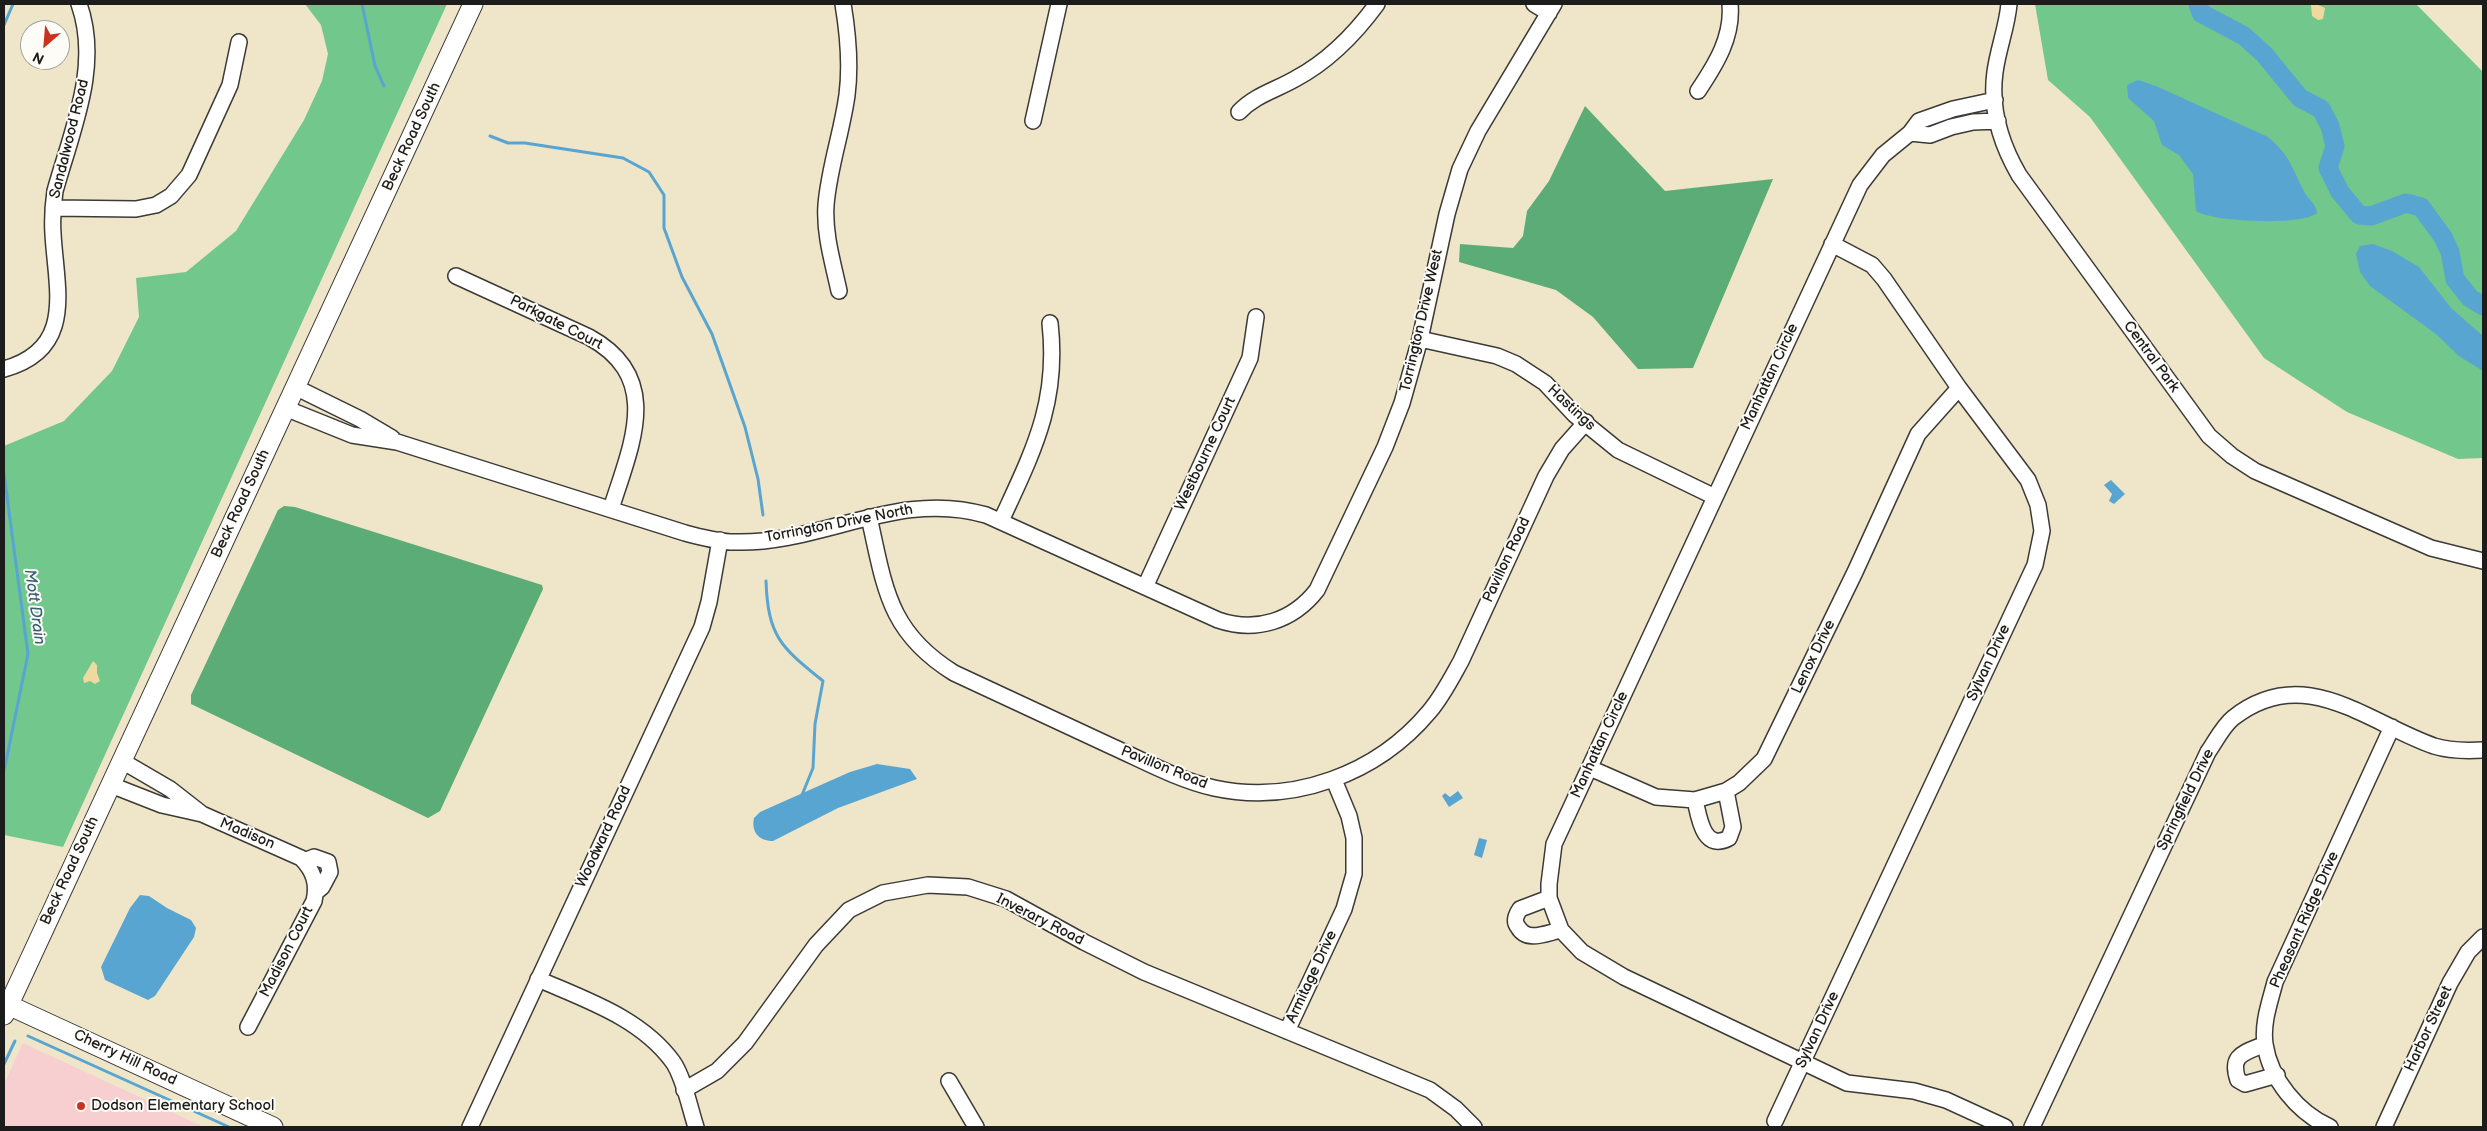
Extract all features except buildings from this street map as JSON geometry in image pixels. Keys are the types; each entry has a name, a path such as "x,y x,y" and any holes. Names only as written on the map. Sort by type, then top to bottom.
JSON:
{"main road":[{"name":"Beck Road South","path":"5,1008 474,4"},
{"name":"Cherry Hill Road","path":"5,1008 273,1127"}],"street":[{"name":"Sandalwood Road","path":"4,368 22,362 36,352 44,344 54,327 59,301 53,233 55,191 88,67 87,36 79,4"},
{"path":"839,292 826,217 829,186 847,97 849,75 848,34 843,4"},
{"path":"1033,121 1059,4"},
{"path":"1239,112 1249,101 1294,80 1334,53 1360,26 1377,4"},
{"path":"1534,4 1552,8"},
{"path":"1698,91 1722,52 1727,39 1730,25 1730,4"},
{"name":"Central Park","path":"2009,4 1995,72 1995,100 2001,138 2019,175 2209,436 2232,456 2255,470 2431,548 2483,561"},
{"name":"Torrington Drive West","path":"1271,623 1291,614 1317,590 1385,447 1402,403 1420,339 1447,214 1460,169 1478,130 1552,8"},
{"path":"53,208 136,209 156,204 171,196 189,174 230,85 239,42"},
{"name":"Manhattan Circle","path":"1995,100 1953,109 1919,121 1910,134 1883,155 1860,185 1554,844 1549,898 1561,930 1582,952 1624,977 1847,1083 1914,1091 1946,1100 2005,1127"},
{"path":"1910,134 1930,135 1950,126 1998,121"},
{"name":"Sylvan Drive","path":"1775,1121 2035,565 2042,531 2038,505 2028,480 1959,388 1884,280 1872,266 1832,244"},
{"name":"Parkgate Court","path":"456,276 589,336 605,347 622,366 633,386 636,398 637,424 611,509"},
{"name":"Westbourne Court","path":"1145,587 1250,358 1256,317"},
{"path":"1001,521 1033,450 1046,410 1053,363 1050,323"},
{"name":"Hastings","path":"1420,339 1497,356 1516,364 1545,383 1574,415 1586,422 1604,439 1634,459 1715,497"},
{"name":"Torrington Drive North","path":"295,387 360,420 397,442"},
{"name":"Lenox Drive","path":"1590,768 1656,797 1695,800 1726,791 1738,783 1764,759 1855,572 1918,434 1959,388"},
{"name":"Torrington Drive North","path":"285,408 352,435 397,442 685,533 720,540 735,542 764,540 910,509 943,507 974,511 1001,521 1227,623 1254,626 1271,623"},
{"name":"Pavillon Road","path":"869,517 885,588 896,615 920,648 954,674 1171,774 1200,784 1231,791 1266,792 1303,788 1334,780 1364,766 1390,749 1417,726 1439,700 1461,661 1546,476 1562,449 1586,422"},
{"name":"Woodward Road","path":"470,1127 702,627 709,602 720,540"},
{"name":"Springfield Drive","path":"2032,1127 2208,752 2232,719 2263,701 2298,693 2333,700 2435,746 2462,751 2483,750"},
{"name":"Pheasant Ridge Drive","path":"2330,1127 2317,1122 2294,1102 2277,1075 2265,1044 2266,1018 2275,982 2392,727"},
{"name":"Madison","path":"122,761 170,789 202,814"},
{"name":"Armitage Drive","path":"1334,780 1351,823 1355,854 1354,874 1344,909 1287,1031 1430,1090 1456,1109 1473,1126"},
{"name":"Madison","path":"110,785 162,805 202,814 298,857"},
{"path":"1695,800 1706,835 1714,841 1724,841 1728,838 1733,827 1726,791"},
{"name":"Madison Court","path":"248,1027 314,901 316,892 313,874 298,857"},
{"name":"Inverary Road","path":"684,1090 717,1071 745,1043 816,944 849,910 882,893 928,885 968,887 1006,899 1084,942 1144,972 1287,1031"},
{"path":"1549,898 1520,909 1516,916 1516,924 1521,932 1531,937 1561,930"},
{"name":"Harbor Street","path":"2384,1127 2450,983 2468,952 2483,937"},
{"path":"538,979 607,1010 644,1032 674,1063 696,1127"},
{"path":"2265,1044 2239,1056 2234,1062 2236,1075 2238,1080 2246,1084 2277,1075"},
{"path":"949,1081 976,1127"}],"shaded area":[{"name":"Dodson Elementary School","path":"23,1043 204,1127 4,1127 4,1084"}],"green space":[{"path":"305,4 447,4 63,847 4,835 4,446 64,421 112,371 139,317 136,278 186,272 236,231 304,120 322,81 328,54 321,25"},
{"path":"2035,4 2416,4 2483,72 2483,458 2458,459 2347,412 2264,358 2090,117 2048,80"},
{"path":"1585,106 1665,191 1773,179 1693,368 1638,369 1593,317 1556,290 1459,262 1460,244 1513,248 1523,236 1527,211 1549,181"},
{"path":"284,506 295,507 542,585 543,589 440,811 428,818 191,704 191,695 278,510"}],"sand":[{"path":"2316,4 2325,8 2323,19 2318,20 2312,16 2311,5"},
{"path":"93,661 97,665 100,681 95,684 90,681 84,683 83,678"}],"water":[{"path":"2138,80 2156,86 2268,137 2282,150 2317,213 2294,220 2257,221 2220,218 2196,211 2193,174 2179,155 2162,145 2154,121 2128,98 2127,85"},
{"path":"2373,244 2392,251 2419,267 2451,308 2483,336 2483,371 2459,356 2436,334 2370,286 2360,272 2356,254 2360,246"},
{"path":"2111,480 2125,494 2114,504 2109,501 2112,494 2104,485"},
{"path":"877,764 910,769 917,779 838,808 773,841 768,841 757,835 753,823 754,818 760,812 850,772"},
{"path":"1458,791 1463,798 1449,807 1442,796 1445,793 1450,797"},
{"path":"1479,838 1487,840 1482,858 1474,855"},
{"path":"140,895 149,896 191,920 196,928 194,937 155,996 148,1000 105,980 101,967 130,908"}],"waterway":[{"name":"Mott Drain","path":"4,25 13,4"},
{"path":"362,4 375,66 384,86"},
{"path":"2198,4 2201,13 2244,36 2264,54 2300,98 2321,109 2330,126 2335,146 2328,168 2340,192 2359,215 2371,216 2406,203 2421,207 2443,237 2450,252 2455,279 2470,298 2483,306"},
{"path":"490,136 508,143 525,143 623,158 649,172 664,195 664,228 682,277 712,334 745,427 758,479 763,515"},
{"name":"Mott Drain","path":"4,474 28,654 4,771"},
{"path":"766,581 770,615 779,639 797,659 823,681 815,724 813,768 802,795"},
{"path":"28,1036 229,1127"},
{"name":"Mott Drain","path":"4,1064 15,1041"}],"place":[{"name":"Dodson Elementary School","path":"81,1106"}]}
